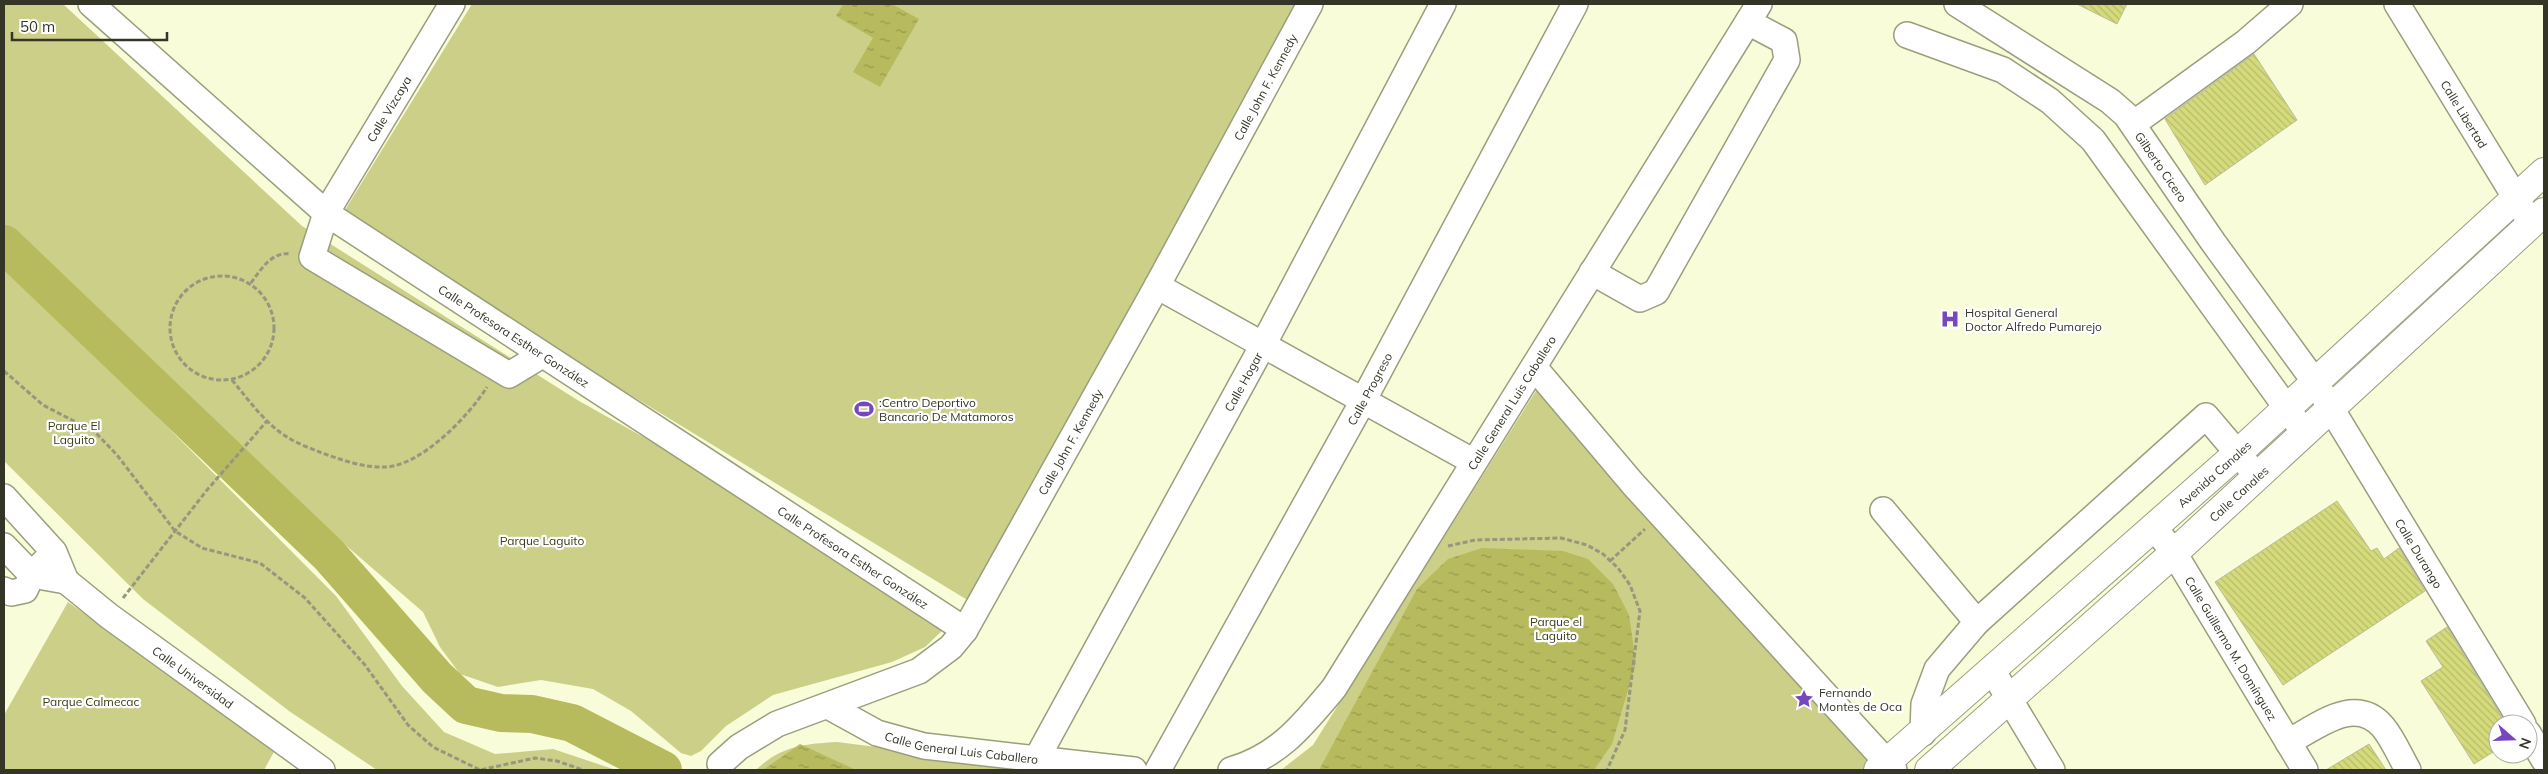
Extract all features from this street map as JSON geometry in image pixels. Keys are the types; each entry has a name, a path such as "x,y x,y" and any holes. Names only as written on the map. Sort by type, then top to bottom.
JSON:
{"main road":[{"name":"Avenida Canales","path":"1887,767 1992,670 2238,453 2544,172"},
{"name":"Calle Canales","path":"1929,770 2174,554 2538,218"}],"street":[{"name":"Calle Profesora Esther González","path":"91,4 326,213 965,630"},
{"name":"Calle Vizcaya","path":"312,257 326,213 452,4"},
{"name":"Calle John F. Kennedy","path":"720,764 739,747 778,724 919,671 951,647 965,630 1157,286 1310,4"},
{"name":"Calle Hogar","path":"1038,758 1263,345 1443,4"},
{"name":"Calle Progreso","path":"1158,770 1363,400 1575,4"},
{"name":"Gilberto Cicero","path":"1957,4 2110,101 2134,124 2213,242 2315,382"},
{"path":"2134,124 2246,42 2290,4"},
{"name":"Calle Libertad","path":"2397,4 2514,198 2538,218"},
{"path":"1592,272 1640,299 1656,292 1786,60 1784,41 1754,13"},
{"name":"Calle General Luis Caballero","path":"1231,770 1273,751 1297,733 1334,688 1754,13"},
{"path":"1907,35 2003,70 2050,100 2093,140 2304,432"},
{"path":"312,257 509,375 542,355"},
{"path":"1157,286 1474,462"},
{"path":"1534,367 1661,514 1887,767"},
{"name":"Calle Durango","path":"2315,382 2517,714"},
{"path":"1923,732 1924,704 1937,669 1977,622 2206,416 2257,476"},
{"name":"Calle Universidad","path":"4,496 54,552 66,581 109,616 322,770"},
{"path":"1883,510 1977,622"},
{"name":"Calle Guillermo M. Domínguez","path":"2154,527 2174,554 2304,770"},
{"path":"4,546 32,575"},
{"path":"4,590 11,592 25,590 32,575 54,552"},
{"name":"Calle Universidad","path":"32,575 66,581"},
{"path":"1992,670 2052,770"},
{"name":"Calle General Luis Caballero","path":"828,706 877,733 924,746 1134,770"},
{"path":"2288,742 2348,711 2365,713 2382,726 2408,770"}],"path":[{"path":"251,283 265,263 284,253 312,257"},
{"path":"211,276 232,276 251,283 265,298 274,317 274,338 266,357 251,372 232,380 211,380 192,372 178,358 170,338 169,318 177,298 192,284 211,276"},
{"path":"232,380 267,421 285,436 345,462 386,468 412,460 448,432 478,402 499,369"},
{"path":"4,371 43,405 95,432 117,455 175,531 202,548 260,563 305,598 365,665 408,725 433,747 480,770 535,758 557,761 583,770"},
{"path":"109,616 207,490 267,421"},
{"path":"1610,560 1661,514"},
{"path":"1420,549 1475,540 1562,538 1587,545 1610,560 1630,585 1640,612 1625,730 1607,770"}],"green space":[{"name":"Parque Laguito","path":"4,4 63,4 302,226 579,401 724,482 944,629 925,647 892,662 773,695 726,726 701,751 691,756 681,753 631,711 593,689 541,680 498,687 460,674 440,647 423,612 201,420 134,346 69,282 4,226"},
{"name":":Centro Deportivo Bancario De Matamoros","path":"472,4 1297,4 969,601 340,218"},
{"name":"Parque El Laguito","path":"4,263 336,596 402,686 444,732 495,754 553,749 616,770 377,770 289,711 143,599 4,461"},
{"name":"Parque el Laguito","path":"1539,386 1877,764 1870,770 1281,770 1313,745"},
{"name":"Parque Calmecac","path":"68,602 275,750 264,770 4,770 4,715"},
{"path":"837,742 1057,770 756,770 765,762 784,751 803,745"}],"water":[{"path":"843,4 892,4 919,19 880,87 853,72 873,38 836,16"},
{"path":"1482,548 1563,551 1588,559 1613,584 1629,615 1636,663 1612,744 1594,770 1319,770 1417,589 1448,559"},
{"path":"800,744 856,770 763,770"}],"building":[{"path":"2077,4 2127,4 2117,24"},
{"path":"2254,54 2297,120 2205,185 2165,119"},
{"path":"2337,501 2371,551 2377,548 2384,559 2399,548 2425,591 2283,685 2215,582"},
{"path":"2447,627 2500,714 2488,714 2488,755 2474,764 2421,681 2443,667 2426,641"},
{"path":"2369,744 2386,770 2326,770"}],"waterway":[{"path":"4,244 329,555 437,678 466,705 501,713 532,714 572,723 663,770"}],"place":[{"name":"Hospital General Doctor Alfredo Pumarejo","path":"1950,319"},
{"name":":Centro Deportivo Bancario De Matamoros","path":"864,409"},
{"name":"Fernando Montes de Oca","path":"1804,699"}]}
